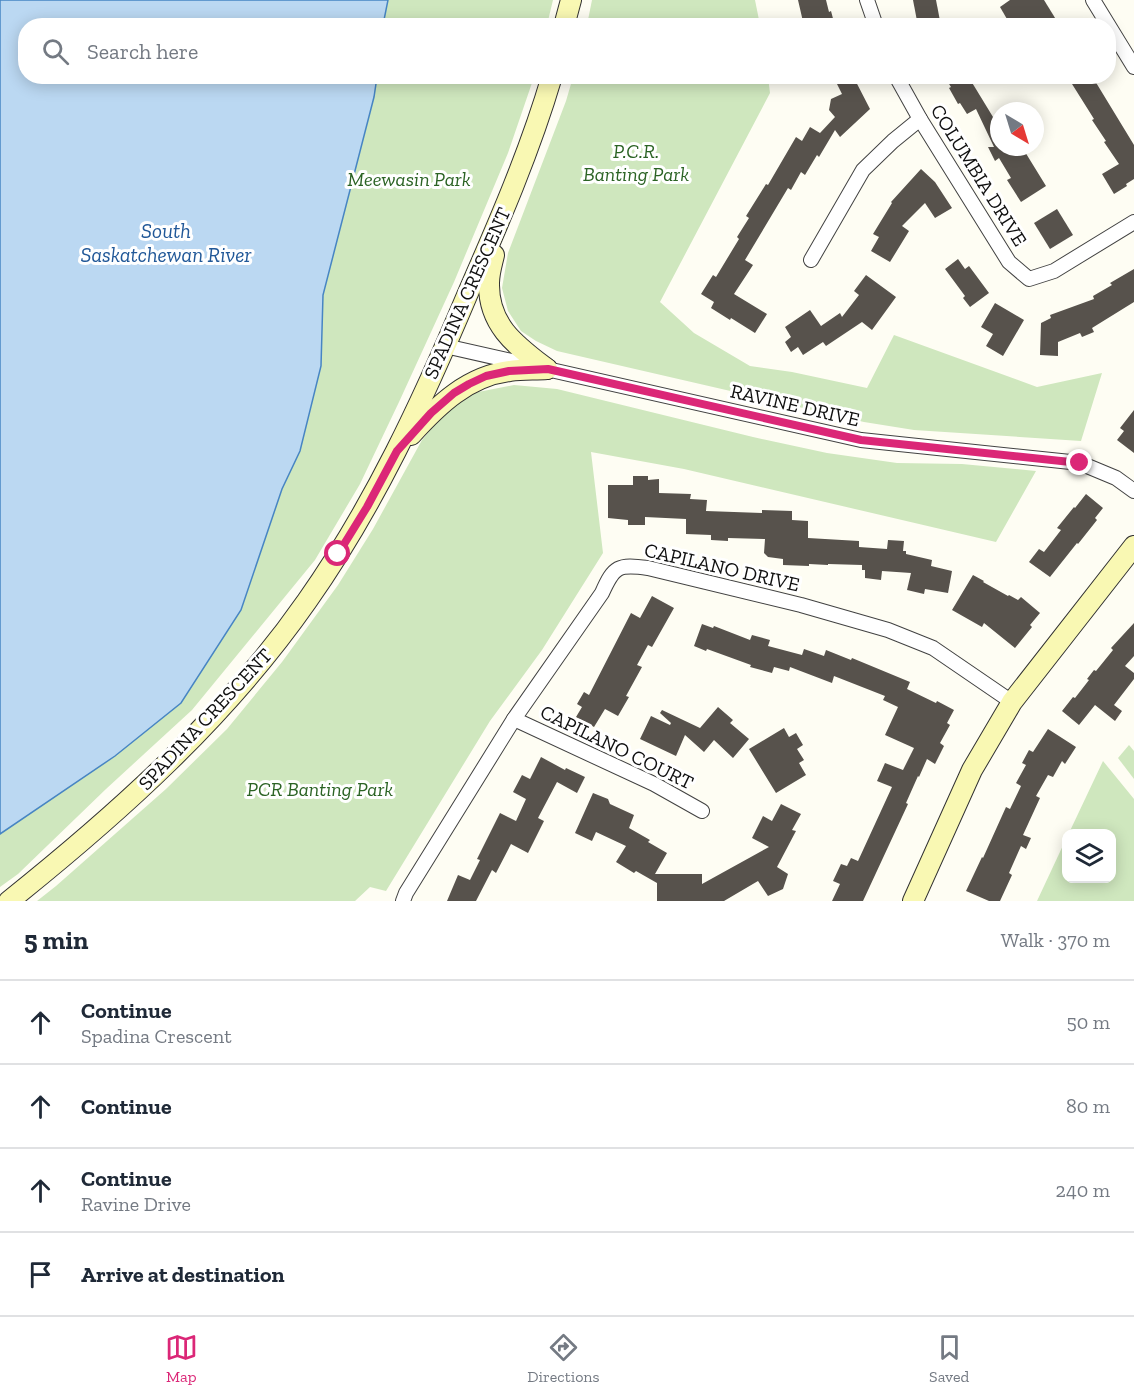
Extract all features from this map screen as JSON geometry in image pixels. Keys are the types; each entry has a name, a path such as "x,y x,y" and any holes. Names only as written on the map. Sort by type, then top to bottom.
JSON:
{"street":[{"path":"566,18 570,0"},
{"path":"867,0 873,18"},
{"path":"1093,0 1104,18"},
{"path":"1116,38 1134,67"},
{"name":"SPADINA CRESCENT","path":"9,901 143,787 188,743 231,697 307,602 350,535 397,451 501,216 524,160 549,84"},
{"name":"COLUMBIA DRIVE","path":"900,84 1009,262 1029,279 1054,271 1134,222"},
{"path":"811,260 863,171 893,141 920,119"},
{"path":"501,216 489,281 493,309 503,331 511,340 548,369"},
{"name":"RAVINE DRIVE","path":"445,346 861,440 1080,463 1116,478 1134,490"},
{"path":"397,451 431,413 454,393 469,384 486,376 509,371 548,369"},
{"path":"913,901 972,770 1012,702 1134,546"},
{"name":"CAPILANO DRIVE","path":"404,901 406,893 514,719 602,593 609,576 619,567 648,568 801,604 888,630 933,648 1012,702"},
{"name":"CAPILANO COURT","path":"514,719 654,784 702,810"}],"green space":[{"path":"362,0 553,0 549,18 359,18"},
{"path":"592,0 755,0 759,18 588,18"},
{"name":"Meewasin Park","path":"350,84 532,84 508,153 454,282 360,484 315,560 192,710 18,874 0,887 0,820"},
{"name":"P.C.R. Banting Park","path":"571,84 769,84 770,93 660,302 694,333 750,366 792,372 867,388 894,335 1037,387 1102,373 1081,441 914,430 864,422 557,351 536,341 521,331 508,311 502,288 508,253"},
{"name":"PCR Banting Park","path":"514,385 557,389 827,453 897,463 962,464 1036,471 996,542 684,469 591,452 603,553 542,650 490,721 386,891 370,887 355,901 37,901 166,789 227,729 282,662 338,585 373,529 422,440 442,416 468,394"},
{"path":"1129,745 1134,751 1134,779 1118,758"},
{"path":"1103,761 1134,799 1134,901 1037,901 1062,848 1062,883 1116,883 1116,829 1071,829"}],"water":[{"name":"South Saskatchewan River","path":"0,0 388,0 384,18 18,18 18,84 376,84 323,295 321,366 300,451 282,489 241,610 181,703 115,756 0,834"}],"building":[{"path":"798,0 826,0 833,18 802,18"},
{"path":"913,0 936,0 939,18 916,18"},
{"path":"1010,0 1044,0 1055,18 1006,18 1000,7"},
{"path":"837,84 857,84 870,109 840,137 835,130 805,175 801,172 791,190 788,188 745,260 753,265 734,294 767,314 755,333 711,308 714,302 701,294 713,275 716,277 739,239 737,237 749,218 746,216 766,184 768,185 796,137 802,141 810,127 820,133 835,117 829,110 831,99 842,94"},
{"path":"949,84 973,84 990,112 990,139 976,109 967,114 949,88 951,87"},
{"path":"1072,84 1097,84 1134,145 1134,179 1114,194 1102,174 1119,164 1104,142 1106,141 1092,120 1094,119"},
{"path":"992,156 1028,156 1046,186 1021,202 1007,180 1011,178 999,158 995,161"},
{"path":"921,169 935,182 952,208 935,218 925,203 902,226 909,231 890,262 871,251 879,237 873,234 891,202"},
{"path":"1057,209 1073,235 1050,249 1034,223"},
{"path":"958,259 965,269 969,266 989,293 970,307 963,298 965,296 945,269"},
{"path":"1134,269 1134,302 1092,328 1094,332 1082,337 1080,333 1058,342 1058,356 1040,355 1041,323 1051,318 1050,315 1094,299 1093,296 1112,285 1110,283"},
{"path":"866,275 896,297 872,330 862,322 826,346 823,342 803,355 798,347 791,352 785,342 791,337 785,327 810,310 821,326 840,313 842,317 859,295 854,291"},
{"path":"995,303 1024,320 1003,356 986,346 993,334 981,327"},
{"path":"1134,410 1134,453 1117,440 1124,431 1120,428"},
{"path":"633,476 648,476 648,480 659,479 659,493 691,494 690,499 707,500 706,511 762,513 762,510 792,511 792,520 808,521 808,538 859,541 859,547 887,549 888,540 904,541 903,551 906,551 906,554 932,560 931,566 952,571 948,593 925,589 924,594 907,590 911,573 882,571 881,580 865,578 862,565 783,565 783,559 768,557 764,553 765,539 711,540 711,535 686,534 686,519 645,517 645,525 628,525 628,520 608,518 608,485 633,485"},
{"path":"1086,494 1103,508 1095,518 1097,520 1050,577 1029,562 1039,549 1044,552 1061,530 1057,528"},
{"path":"973,575 1008,596 1018,600 1021,597 1040,613 1015,648 984,623 982,627 952,610"},
{"path":"652,596 674,608 652,647 648,645 637,665 642,667 618,716 605,709 594,727 576,717 582,707 577,704 584,692 589,695 631,613 640,618"},
{"path":"1134,623 1134,656 1125,666 1134,673 1134,679 1114,705 1122,711 1115,721 1095,705 1079,725 1062,711 1113,650 1111,648"},
{"path":"702,624 713,628 714,626 750,640 752,635 770,640 768,646 802,655 804,649 824,656 826,650 851,660 852,658 910,682 907,689 954,710 947,723 950,725 940,743 944,746 935,764 927,759 918,776 906,803 908,804 863,901 832,901 840,884 833,881 841,864 847,866 851,858 858,861 892,787 877,781 885,763 903,770 914,748 885,735 898,707 883,700 885,696 834,676 832,683 790,667 789,671 774,667 772,673 694,646"},
{"path":"718,707 733,720 730,723 749,739 733,758 714,740 704,752 685,735 676,756 640,739 651,716 670,725 671,723 660,713 662,710 700,728"},
{"path":"784,728 789,737 796,733 803,745 797,749 804,760 799,763 806,775 776,793 749,749"},
{"path":"1048,729 1076,747 1065,764 1062,761 1053,777 1048,775 1036,796 1040,798 1023,835 1031,838 1026,849 1021,846 1009,873 1012,875 1000,901 989,901 966,891 1006,807 1010,809 1021,786 1016,783 1026,765 1022,763 1029,750 1033,752"},
{"path":"541,757 565,770 566,768 585,777 577,793 557,782 538,818 544,821 528,853 511,844 496,873 492,870 476,901 447,901 458,875 470,880 480,860 477,859 500,813 516,821 526,799 513,792 522,775 530,779"},
{"path":"593,793 608,799 610,804 634,815 629,828 667,853 655,874 702,874 702,884 769,847 752,838 763,816 772,821 781,804 801,814 792,830 796,831 777,867 788,874 783,889 768,896 758,881 724,901 657,901 657,883 616,862 626,846 596,832 592,841 575,833"}],"route":[{"path":"338,554 367,507 397,451 431,413 454,393 469,384 486,376 509,371 548,369 861,440 1080,463"}]}
